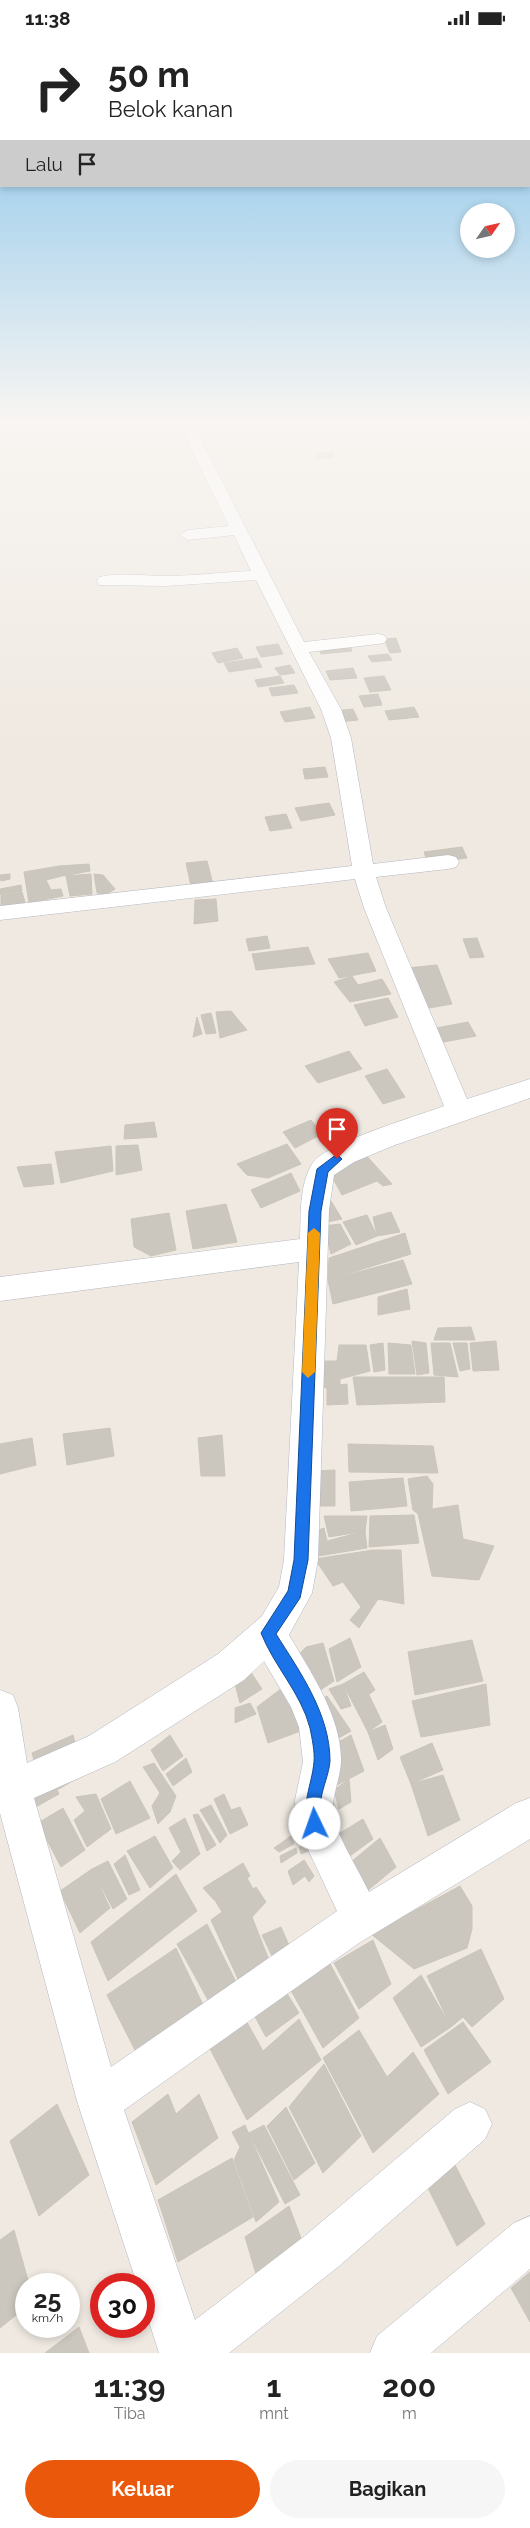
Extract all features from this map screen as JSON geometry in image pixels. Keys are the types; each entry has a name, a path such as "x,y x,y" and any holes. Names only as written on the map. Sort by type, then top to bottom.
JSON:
{"street":[{"path":"188,535 217,532"},
{"path":"240,532 331,709 341,738 364,873 375,908 459,1111"},
{"path":"105,581 131,579 165,581 262,575"},
{"path":"298,648 378,639"},
{"path":"0,913 448,862"},
{"path":"7,1792 102,1749 231,1667 268,1633 295,1593 301,1560 315,1211 322,1169 327,1164 348,1153 459,1111 530,1087"},
{"path":"0,1289 313,1249"},
{"path":"268,1633 305,1696 317,1727 322,1762 314,1799 315,1824 362,1920"},
{"path":"0,1708 7,1792 73,2001 98,2101 184,2353"},
{"path":"98,2101 362,1920 530,1817"},
{"path":"191,2353 322,2251 470,2124"},
{"path":"394,2353 530,2239"}],"building":[{"path":"396,638 401,652 390,653 384,639"},
{"path":"278,644 283,654 261,657 256,647"},
{"path":"349,644 352,651 321,654 318,647"},
{"path":"237,648 243,658 218,663 212,653"},
{"path":"388,654 392,660 372,662 368,656"},
{"path":"257,658 262,667 229,672 224,663"},
{"path":"290,665 295,673 280,675 275,668"},
{"path":"353,668 357,678 330,680 326,671"},
{"path":"280,676 284,683 258,687 255,680"},
{"path":"384,676 391,690 370,692 364,678"},
{"path":"294,685 298,693 272,696 269,688"},
{"path":"378,694 382,705 364,707 359,696"},
{"path":"310,707 315,718 285,722 280,712"},
{"path":"414,707 419,717 389,720 385,711"},
{"path":"353,709 358,720 339,722 334,711"},
{"path":"325,767 328,777 305,779 303,769"},
{"path":"329,803 335,815 301,821 295,808"},
{"path":"286,814 292,828 270,831 265,817"},
{"path":"462,847 467,858 428,863 424,852"},
{"path":"207,861 213,884 191,886 186,863"},
{"path":"89,864 90,871 63,876 59,866"},
{"path":"59,866 62,876 46,880 51,890 61,889 63,896 29,903 24,872"},
{"path":"10,874 10,879 1,881 0,875"},
{"path":"91,874 92,894 70,896 66,876"},
{"path":"94,874 103,875 115,889 107,894 97,893"},
{"path":"21,885 22,891 0,895 0,889"},
{"path":"22,892 25,902 1,906 1,896"},
{"path":"216,899 218,921 194,924 195,900"},
{"path":"267,936 270,948 249,951 246,939"},
{"path":"477,938 484,957 470,958 463,939"},
{"path":"308,947 315,964 256,970 252,954"},
{"path":"368,953 376,971 339,978 328,959"},
{"path":"437,965 452,1004 423,1009 407,968"},
{"path":"352,976 358,985 382,979 391,994 350,1002 334,982"},
{"path":"388,998 398,1017 365,1026 354,1005"},
{"path":"231,1011 247,1030 220,1038 216,1012"},
{"path":"211,1013 216,1033 206,1034 201,1015"},
{"path":"197,1017 202,1034 193,1037"},
{"path":"468,1022 476,1036 438,1043 431,1029"},
{"path":"349,1051 362,1069 318,1083 305,1066"},
{"path":"387,1069 405,1097 383,1104 365,1076"},
{"path":"311,1120 322,1134 295,1148 283,1132"},
{"path":"154,1122 157,1137 124,1139 125,1125"},
{"path":"340,1128 354,1146 331,1152 319,1138"},
{"path":"287,1144 301,1164 268,1178 247,1175 237,1164"},
{"path":"138,1145 142,1170 116,1175 116,1146"},
{"path":"111,1146 113,1171 61,1183 55,1152"},
{"path":"364,1153 392,1184 383,1186 377,1181 342,1195 329,1171"},
{"path":"51,1164 54,1184 24,1187 17,1167"},
{"path":"291,1173 300,1191 261,1208 251,1190"},
{"path":"331,1201 342,1219 327,1222 324,1204"},
{"path":"226,1204 237,1242 193,1249 186,1211"},
{"path":"391,1212 400,1232 377,1236 373,1217"},
{"path":"169,1213 176,1250 151,1256 134,1247 131,1219"},
{"path":"367,1215 377,1236 356,1245 343,1222"},
{"path":"340,1224 351,1244 331,1254 324,1226"},
{"path":"405,1233 411,1254 328,1280 329,1258"},
{"path":"403,1260 412,1284 333,1304 328,1280"},
{"path":"407,1289 410,1309 378,1315 378,1297"},
{"path":"471,1327 475,1340 434,1340 438,1328"},
{"path":"412,1341 426,1343 429,1373 417,1375"},
{"path":"496,1341 499,1370 473,1371 470,1343"},
{"path":"383,1343 385,1370 374,1372 370,1345"},
{"path":"388,1343 411,1345 415,1374 389,1374"},
{"path":"431,1343 450,1343 458,1377 434,1375"},
{"path":"453,1343 467,1343 470,1369 460,1371"},
{"path":"339,1345 366,1345 370,1371 340,1379 340,1385 347,1384 348,1404 327,1405 327,1388 311,1386 315,1361 337,1361"},
{"path":"353,1377 444,1377 445,1402 357,1405"},
{"path":"110,1428 114,1456 67,1465 63,1434"},
{"path":"222,1435 225,1476 201,1476 198,1438"},
{"path":"32,1438 36,1465 0,1474 0,1444"},
{"path":"348,1444 433,1446 438,1473 349,1472"},
{"path":"335,1470 335,1506 315,1506 315,1471"},
{"path":"427,1476 433,1484 432,1509 458,1505 463,1539 494,1546 479,1580 432,1576 418,1514 413,1510 408,1479"},
{"path":"403,1478 407,1506 351,1511 349,1482"},
{"path":"414,1515 419,1543 369,1547 370,1516"},
{"path":"324,1516 367,1516 365,1531 329,1537"},
{"path":"324,1528 327,1541 365,1531 367,1548 312,1557 308,1534"},
{"path":"373,1550 401,1550 404,1604 378,1599 359,1628 350,1620 361,1607 343,1582 333,1586 315,1559"},
{"path":"350,1638 361,1667 337,1682 329,1649"},
{"path":"472,1640 483,1681 415,1695 408,1652"},
{"path":"323,1643 334,1681 310,1697 291,1663 306,1647"},
{"path":"250,1671 262,1689 240,1703 235,1684"},
{"path":"364,1672 375,1690 354,1705 343,1684"},
{"path":"290,1682 309,1728 268,1743 257,1707"},
{"path":"343,1684 351,1706 341,1709 329,1689"},
{"path":"486,1684 490,1725 421,1737 412,1701"},
{"path":"369,1695 382,1722 368,1732 354,1705"},
{"path":"327,1696 351,1731 330,1743 313,1705"},
{"path":"250,1703 256,1714 235,1723 235,1708"},
{"path":"385,1725 393,1749 378,1760 368,1732"},
{"path":"73,1735 79,1760 39,1779 32,1753"},
{"path":"170,1735 183,1756 163,1771 151,1750"},
{"path":"351,1735 364,1771 335,1786 331,1746"},
{"path":"432,1743 443,1770 411,1784 400,1757"},
{"path":"186,1758 192,1772 173,1786 166,1774"},
{"path":"154,1763 176,1796 170,1812 158,1824 152,1806 160,1793 143,1767"},
{"path":"83,1775 57,1790 59,1794 32,1809 27,1792"},
{"path":"443,1775 460,1820 428,1836 411,1784"},
{"path":"349,1779 351,1802 339,1809 334,1790"},
{"path":"130,1781 150,1818 116,1834 101,1799"},
{"path":"96,1794 111,1829 87,1847 74,1820 85,1811 76,1797"},
{"path":"224,1794 231,1810 240,1807 248,1825 230,1834 214,1799"},
{"path":"211,1805 227,1835 220,1843 200,1810"},
{"path":"63,1808 85,1850 61,1867 38,1823"},
{"path":"198,1814 216,1845 207,1851 193,1815"},
{"path":"185,1818 200,1854 180,1870 172,1861 181,1852 169,1828"},
{"path":"363,1819 373,1839 339,1864 324,1843"},
{"path":"155,1836 173,1868 150,1888 127,1851"},
{"path":"291,1836 294,1844 279,1852 274,1848"},
{"path":"314,1838 318,1847 301,1854 299,1847"},
{"path":"380,1838 396,1867 367,1891 351,1862"},
{"path":"296,1848 297,1853 281,1863 280,1856"},
{"path":"125,1855 140,1890 129,1895 114,1864"},
{"path":"304,1860 314,1876 309,1882 305,1876 293,1885 288,1871"},
{"path":"108,1861 127,1899 113,1909 92,1869"},
{"path":"243,1863 250,1876 216,1902 203,1888"},
{"path":"92,1869 110,1908 80,1933 60,1891"},
{"path":"176,1874 197,1911 108,1981 91,1942"},
{"path":"247,1878 253,1889 222,1912 216,1902"},
{"path":"460,1886 472,1906 472,1929 467,1948 414,1969 371,1934"},
{"path":"256,1887 266,1902 252,1917 269,1960 238,1979 211,1920"},
{"path":"207,1924 235,1980 237,1994 213,2009 177,1944"},
{"path":"281,1927 291,1950 272,1956 262,1935"},
{"path":"373,1940 391,1984 359,2009 334,1963"},
{"path":"176,1948 205,2009 140,2060 107,1995"},
{"path":"481,1949 504,1999 472,2027 463,2017 451,2027 427,1976"},
{"path":"328,1960 359,2018 323,2048 288,1985"},
{"path":"421,1975 451,2027 421,2047 393,1998"},
{"path":"283,1987 299,2013 266,2037 253,2013"},
{"path":"244,2017 263,2051 299,2019 321,2060 247,2120 207,2043"},
{"path":"463,2022 491,2062 448,2094 424,2050"},
{"path":"359,2030 387,2077 413,2052 439,2094 373,2153 323,2058"},
{"path":"324,2064 361,2136 323,2173 289,2107"},
{"path":"168,2094 176,2114 199,2094 218,2138 156,2185 132,2122"},
{"path":"57,2104 89,2175 39,2216 10,2141"},
{"path":"286,2107 315,2163 294,2180 267,2126"},
{"path":"245,2125 279,2202 256,2222 234,2160 240,2147 232,2132"},
{"path":"264,2125 300,2195 285,2204 249,2133"},
{"path":"232,2158 253,2217 178,2262 158,2200"},
{"path":"453,2161 485,2224 457,2246 425,2182"},
{"path":"289,2206 305,2249 259,2284 245,2237"},
{"path":"14,2230 26,2273 15,2273 15,2316 0,2328 0,2240"},
{"path":"530,2272 530,2322 511,2288"},
{"path":"80,2330 89,2353 45,2353 65,2338 80,2338"}],"slow traffic":[{"path":"308,1372 314,1233"}],"route":[{"path":"315,1824 312,1810 322,1762 317,1727 305,1696 290,1667 268,1633 274,1628 295,1593 301,1560 315,1211 322,1169 337,1159"}]}
